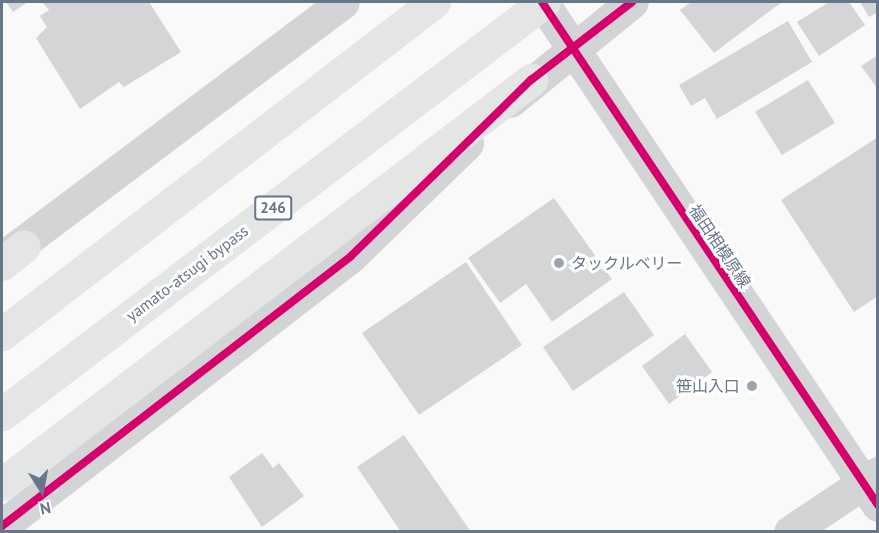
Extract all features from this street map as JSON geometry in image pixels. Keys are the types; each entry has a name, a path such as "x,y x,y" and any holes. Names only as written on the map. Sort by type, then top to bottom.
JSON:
{"highway":[{"path":"2,334 434,2"},
{"name":"yamato-atsugi bypass","path":"2,414 543,2"},
{"path":"2,484 531,80"}],"street":[{"path":"9,256 343,2"},
{"name":"福田相模原線","path":"543,2 873,487"},
{"path":"2,526 351,256 531,80 632,2"},
{"path":"790,531 873,487"}],"building":[{"path":"6,2 28,2 13,12"},
{"path":"42,2 149,2 181,52 124,87 119,82 80,109 36,38 47,27 40,16 49,10"},
{"path":"691,2 782,2 714,53 680,10"},
{"path":"829,2 849,2 865,25 819,56 797,22"},
{"path":"860,2 878,2 878,12 869,17"},
{"path":"788,21 812,62 717,119 705,98 691,106 679,85"},
{"path":"878,55 878,89 861,66"},
{"path":"808,80 835,123 782,155 755,112"},
{"path":"878,137 878,296 854,312 781,200"},
{"path":"554,198 612,279 552,322 526,284 500,303 468,258"},
{"path":"466,262 522,345 419,415 362,333"},
{"path":"624,292 654,335 573,391 543,347"},
{"path":"685,334 712,372 669,404 642,366"},
{"path":"404,435 471,532 401,532 357,467"},
{"path":"262,453 273,468 279,463 304,496 262,527 229,477"}],"cycle path":[{"path":"542,2 878,505"},
{"path":"2,526 351,256 531,80 632,2"}],"place":[{"name":"タックルベリー","path":"559,263"},
{"name":"笹山入口","path":"752,386"}]}
